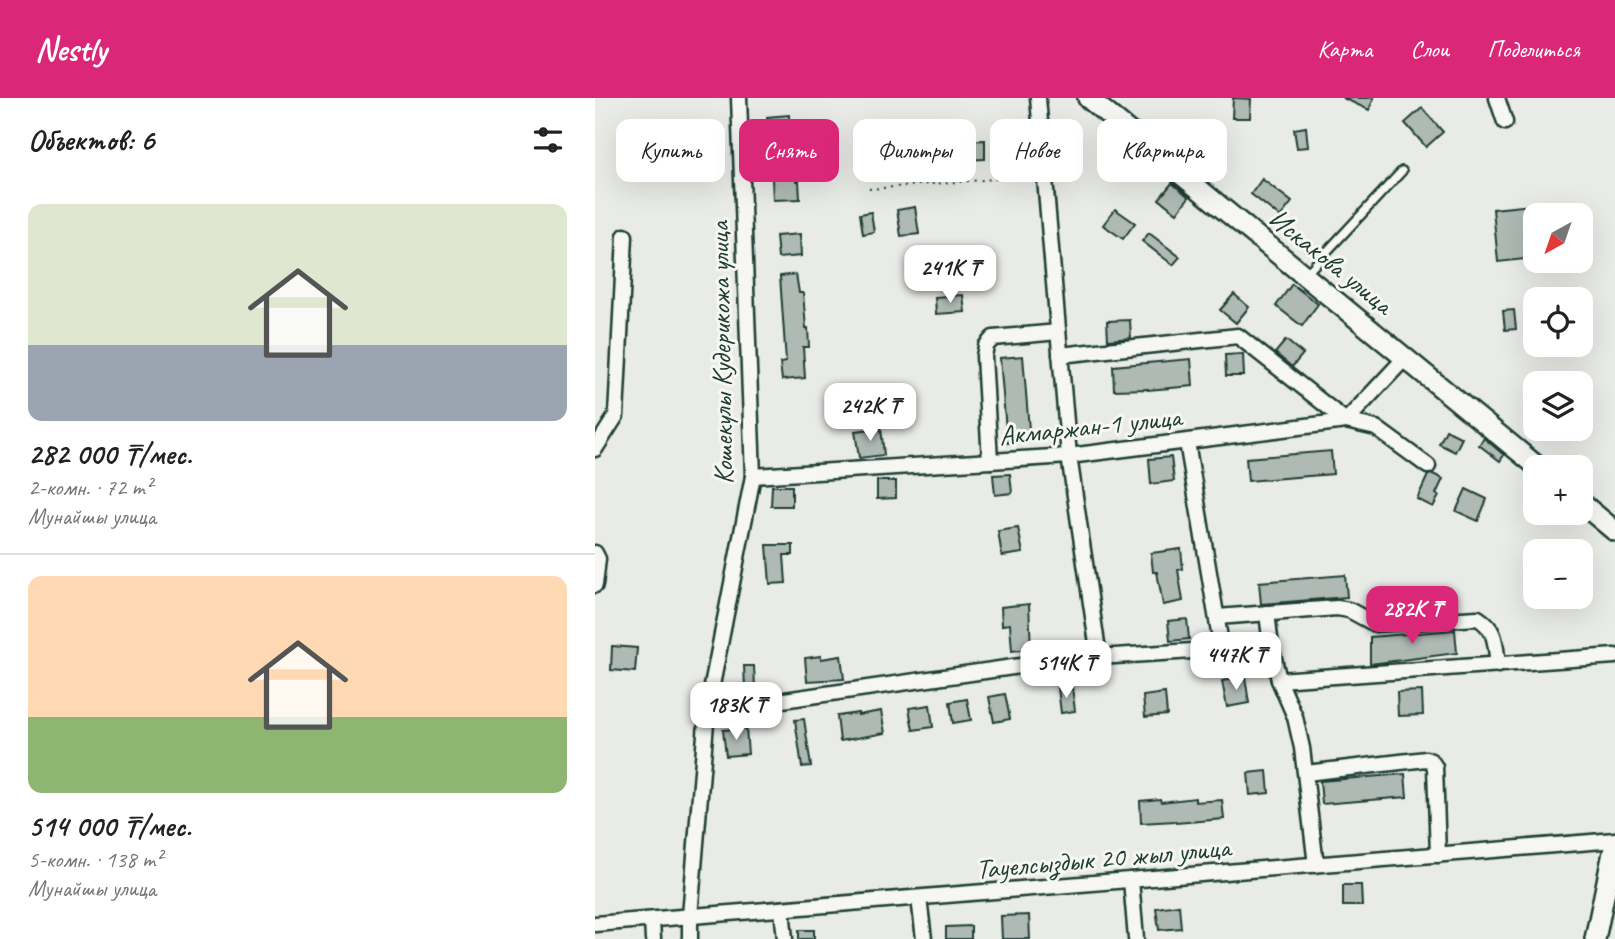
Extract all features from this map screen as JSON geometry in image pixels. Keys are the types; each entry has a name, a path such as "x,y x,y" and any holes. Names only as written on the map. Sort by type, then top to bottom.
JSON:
{"street":[{"name":"Кошекулы Кудерикожа улица","path":"690,939 707,711 753,476 739,98"},
{"path":"1038,98 1040,119"},
{"name":"Искакова улица","path":"1088,98 1523,455"},
{"path":"1497,98 1505,122"},
{"path":"1046,182 1069,456 1099,657"},
{"path":"595,449 617,416 625,236"},
{"path":"990,461 984,356 986,345 993,338 1058,332"},
{"path":"1060,355 1238,335 1346,421 1376,428 1428,466"},
{"path":"1346,421 1405,358"},
{"name":"Акмаржан-1 улица","path":"753,476 1069,456 1346,421"},
{"path":"1187,442 1222,650"},
{"path":"1593,513 1615,531"},
{"path":"595,554 598,559 595,584"},
{"path":"1217,617 1337,608 1349,610 1375,624 1478,618 1493,632 1497,664"},
{"path":"1267,613 1279,680 1295,717 1306,773 1316,865"},
{"path":"707,711 1048,662 1272,646"},
{"path":"1279,680 1615,656"},
{"path":"1306,773 1426,759 1431,761 1435,767 1438,855"},
{"path":"1595,939 1615,842"},
{"name":"Тауелсыздык 20 жыл улица","path":"595,924 1615,842"},
{"path":"1131,880 1136,939"},
{"path":"919,898 924,939"},
{"path":"782,909 785,939"},
{"path":"652,920 653,939"}],"lane":[{"path":"1304,276 1402,171"}],"path":[{"path":"869,189 990,179"}],"building":[{"path":"1233,98 1251,99 1250,118 1232,118"},
{"path":"1343,98 1374,98 1369,110"},
{"path":"1422,108 1443,132 1426,147 1405,123"},
{"path":"789,115 789,119 767,119"},
{"path":"1306,127 1308,147 1297,148 1294,129"},
{"path":"976,140 985,140 985,159 976,159"},
{"path":"1262,179 1292,202 1280,217 1251,194"},
{"path":"772,182 799,182 800,199 773,200"},
{"path":"1172,183 1189,197 1177,213 1159,199"},
{"path":"1523,206 1523,259 1498,262 1493,209"},
{"path":"915,207 919,234 901,236 897,210"},
{"path":"1115,209 1135,223 1123,239 1103,225"},
{"path":"871,212 874,232 863,234 860,214"},
{"path":"1149,233 1180,257 1173,265 1142,241"},
{"path":"800,234 801,256 778,258 776,236"},
{"path":"989,254 990,273 968,273 968,255"},
{"path":"796,274 799,293 803,293 808,328 809,347 803,347 805,378 782,380 780,363 786,362 780,276"},
{"path":"1292,284 1318,304 1302,326 1276,306"},
{"path":"1234,294 1249,307 1236,323 1220,310"},
{"path":"963,295 965,312 936,314 935,297"},
{"path":"1514,310 1516,329 1505,330 1503,311"},
{"path":"1130,320 1131,338 1108,340 1107,321"},
{"path":"1286,340 1303,354 1292,367 1275,353"},
{"path":"1243,354 1244,376 1226,376 1225,355"},
{"path":"1023,356 1030,442 1007,443 1000,358"},
{"path":"1191,359 1193,386 1114,390 1113,366"},
{"path":"881,428 884,455 859,458 855,431"},
{"path":"1446,430 1462,438 1455,452 1439,444"},
{"path":"1484,438 1504,455 1500,461 1479,445"},
{"path":"1331,451 1333,474 1248,481 1246,458"},
{"path":"1171,457 1174,481 1151,484 1149,459"},
{"path":"1010,474 1012,493 995,495 993,475"},
{"path":"1433,474 1443,479 1433,507 1417,499 1428,475"},
{"path":"877,481 896,481 896,498 877,499"},
{"path":"772,486 792,486 792,506 771,506"},
{"path":"1466,489 1487,499 1478,521 1456,511"},
{"path":"1018,528 1023,553 1002,556 998,531"},
{"path":"767,545 793,545 793,555 784,555 786,583 770,584"},
{"path":"1181,549 1183,569 1178,570 1183,601 1163,605 1157,572 1153,572 1151,553"},
{"path":"1345,575 1347,597 1261,604 1259,582"},
{"path":"1029,604 1031,649 1012,651 1010,624 1002,625 1001,607"},
{"path":"1187,619 1189,639 1170,641 1168,621"},
{"path":"1455,630 1457,653 1370,664 1370,637"},
{"path":"612,646 637,648 635,672 611,670"},
{"path":"821,656 821,659 841,656 844,679 807,681 805,658"},
{"path":"744,666 754,666 755,688 745,688"},
{"path":"1245,677 1249,703 1227,707 1222,681"},
{"path":"1072,687 1075,711 1061,713 1058,688"},
{"path":"1422,691 1423,715 1398,716 1397,692"},
{"path":"1165,693 1167,715 1145,717 1143,696"},
{"path":"1005,694 1010,719 994,722 989,697"},
{"path":"967,699 971,720 953,723 950,702"},
{"path":"930,705 933,727 913,730 909,708"},
{"path":"881,711 885,733 840,741 837,716"},
{"path":"804,719 811,766 802,767 795,720"},
{"path":"746,728 748,754 726,756 723,730"},
{"path":"1267,771 1269,793 1250,795 1248,773"},
{"path":"1405,774 1407,797 1322,804 1320,781"},
{"path":"1195,798 1195,802 1222,800 1224,819 1141,823 1140,801 1160,799 1161,802"},
{"path":"1343,885 1361,885 1362,906 1343,906"},
{"path":"1179,905 1181,928 1159,930 1156,908"},
{"path":"1029,915 1030,939 1002,939 1001,916"},
{"path":"971,926 971,939 946,939 946,927"},
{"path":"799,930 814,930 814,939 799,939"}]}
